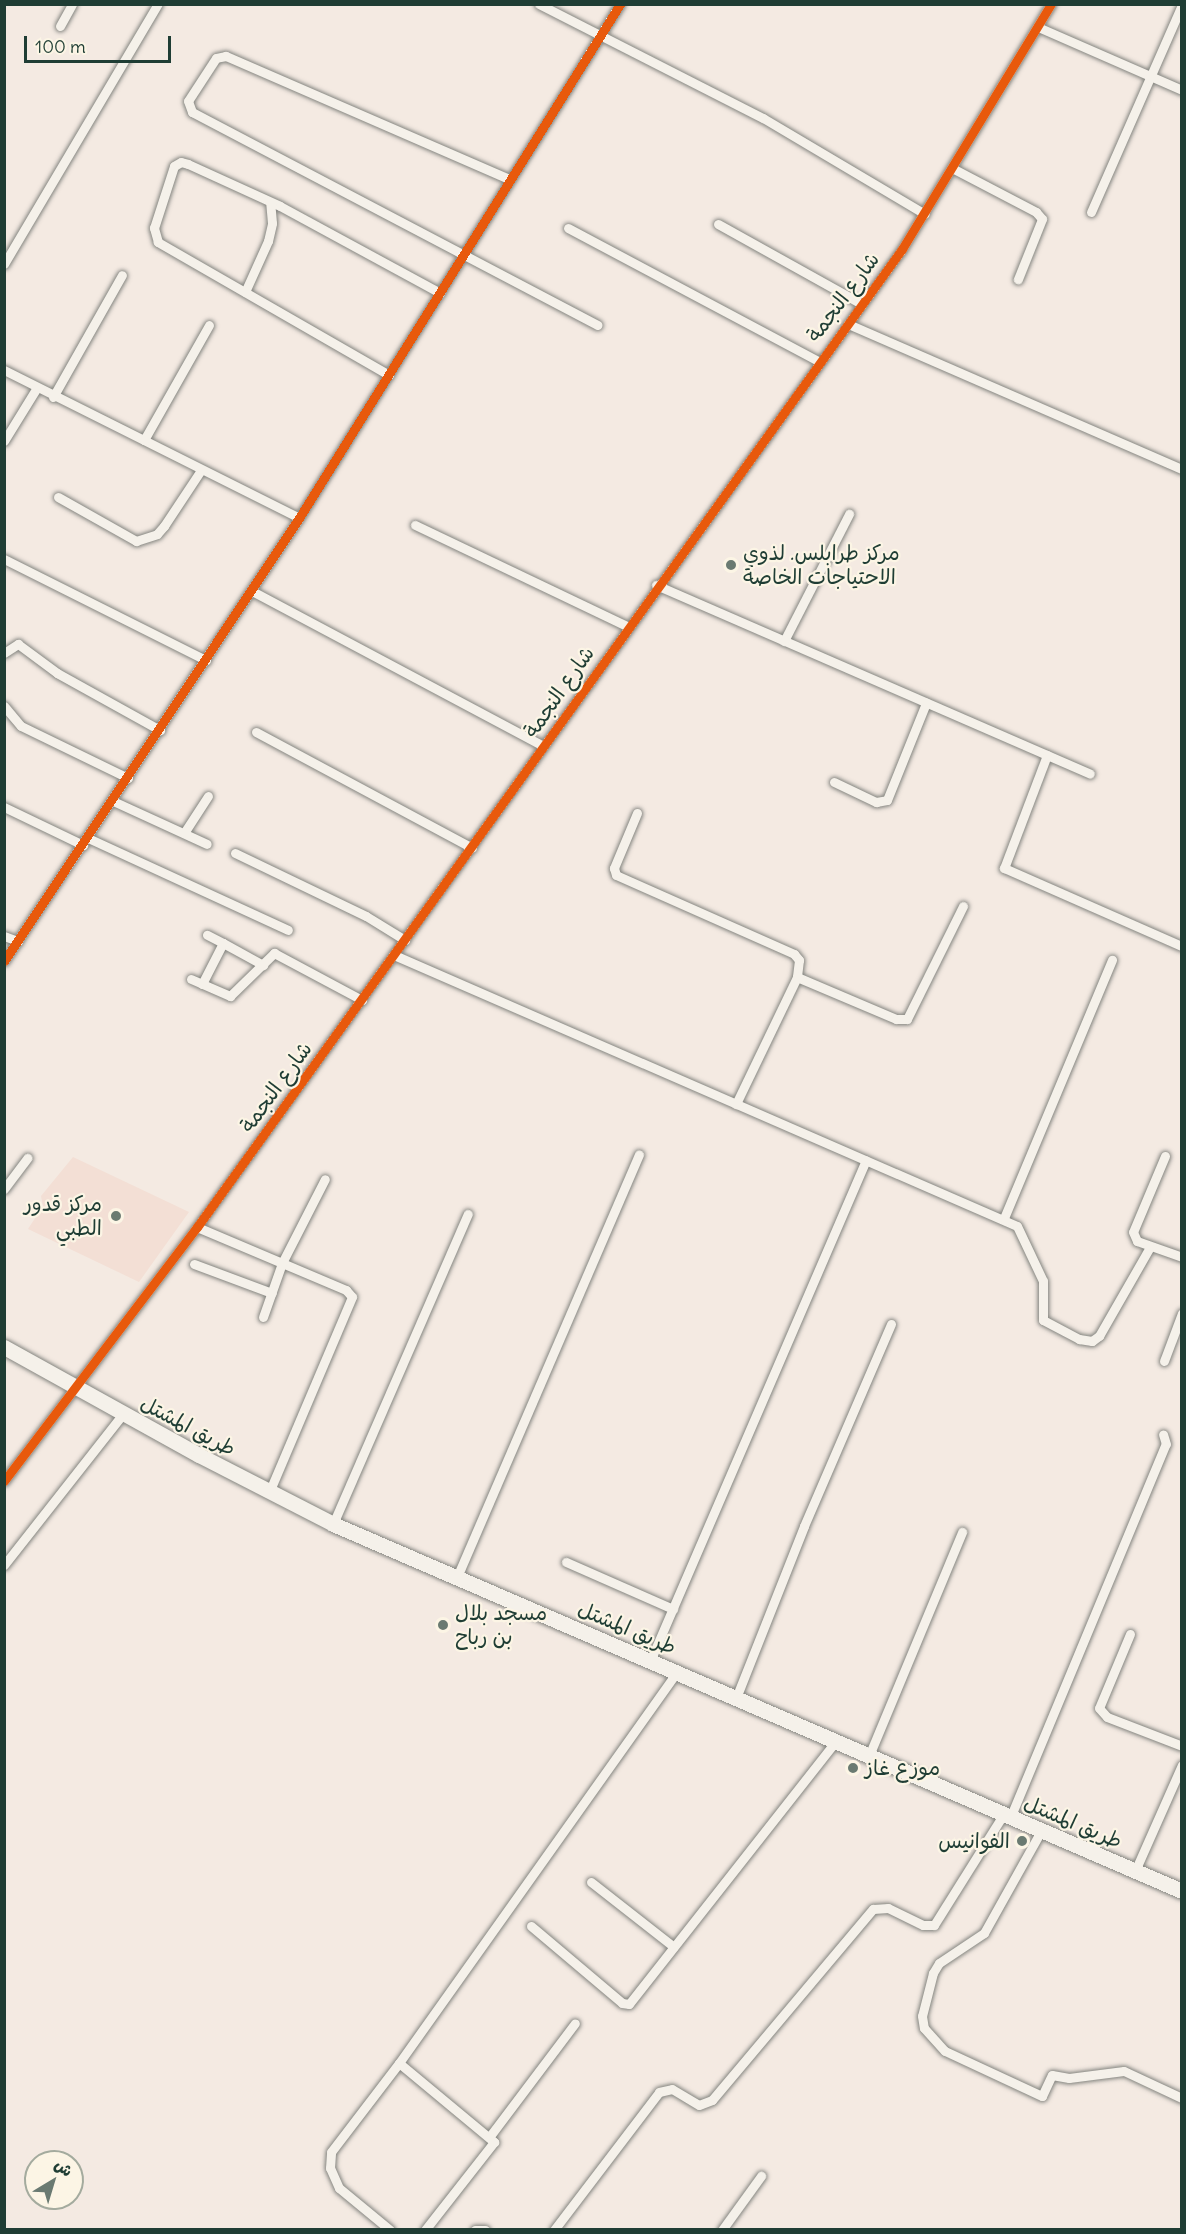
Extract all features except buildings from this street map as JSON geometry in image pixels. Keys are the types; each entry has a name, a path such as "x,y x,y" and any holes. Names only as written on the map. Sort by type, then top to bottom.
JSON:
{"main road":[{"name":"طريق المشتل","path":"4,1347 269,1493 333,1524 651,1659 868,1758 1182,1891"}],"street":[{"path":"60,26 72,4"},
{"path":"4,264 158,4"},
{"path":"539,4 602,34 763,118 925,214"},
{"path":"4,961 113,801 299,518 620,4"},
{"name":"شارع النجمة","path":"4,1481 197,1227 472,848 656,585 818,361 848,324 925,214 1051,4"},
{"path":"1091,212 1182,5"},
{"path":"1038,27 1182,90"},
{"path":"509,179 226,56 216,58 188,101 192,111 597,325"},
{"path":"389,375 158,242 154,228 174,166 182,162 270,202 440,293"},
{"path":"952,168 1036,212 1042,219 1018,279"},
{"path":"245,292 268,241 272,223 270,202"},
{"path":"718,224 862,304"},
{"path":"568,228 818,361"},
{"path":"53,397 122,275"},
{"path":"848,324 1182,469"},
{"path":"144,440 209,325"},
{"path":"4,370 36,389 299,518"},
{"path":"4,441 36,389"},
{"path":"58,497 136,541 157,534 201,470"},
{"path":"784,641 849,514"},
{"path":"415,525 627,626"},
{"path":"4,559 206,660"},
{"path":"656,585 1090,774"},
{"path":"252,591 543,746"},
{"path":"4,653 12,645 18,644 57,673 160,730"},
{"path":"834,782 876,801 887,801 926,703"},
{"path":"4,706 21,726 128,778"},
{"path":"256,732 472,848"},
{"path":"1047,755 1004,868 1182,946"},
{"path":"184,833 208,796"},
{"path":"113,801 207,844"},
{"path":"4,807 288,930"},
{"path":"637,813 614,868 616,875 794,954 800,967 736,1104"},
{"path":"235,853 405,939"},
{"path":"797,977 896,1019 906,1019 963,906"},
{"path":"207,935 263,965"},
{"path":"4,936 18,941"},
{"path":"202,984 223,943"},
{"path":"191,979 230,996 274,953 362,1000"},
{"path":"394,955 1004,1218 1017,1226 1038,1264 1043,1281 1043,1320 1087,1341 1099,1336 1150,1247"},
{"path":"1004,1218 1112,960"},
{"path":"457,1577 639,1154"},
{"path":"1166,1156 1133,1232 1137,1241 1182,1257"},
{"path":"4,1189 27,1158"},
{"path":"651,1659 866,1160"},
{"path":"263,1317 282,1263 325,1179"},
{"path":"333,1524 468,1214"},
{"path":"197,1227 346,1290 352,1302 269,1493"},
{"path":"194,1264 272,1293"},
{"path":"1164,1361 1182,1313"},
{"path":"736,1698 804,1526 891,1324"},
{"path":"4,1565 123,1414"},
{"path":"554,2229 659,2092 672,2089 699,2105 712,2100 873,1909 888,1908 923,1925 934,1925 1007,1816 1166,1444 1163,1434"},
{"path":"868,1758 962,1532"},
{"path":"566,1562 673,1609"},
{"path":"1130,1634 1099,1708 1107,1717 1182,1746"},
{"path":"390,2229 339,2188 329,2160 331,2152 399,2063 677,1672"},
{"path":"531,1926 622,2002 629,2004 835,1742"},
{"path":"1135,1871 1182,1765"},
{"path":"1041,1831 984,1933 939,1963 933,1973 922,2016 924,2028 952,2055 1042,2096 1052,2075 1069,2078 1124,2071 1182,2098"},
{"path":"591,1882 674,1947"},
{"path":"490,2136 575,2023"},
{"path":"399,2063 490,2136 494,2142 425,2229"},
{"path":"722,2229 761,2176"},
{"path":"475,2229 485,2229"}],"shaded area":[{"path":"73,1157 189,1212 139,1282 28,1229 43,1206 41,1196"}],"cycle path":[{"path":"4,961 299,518 620,4"},
{"path":"4,1481 197,1227 902,249 1051,4"}],"place":[{"name":"مركز طرابلس. لذوي الاحتياجات الخاصة","path":"731,565"},
{"name":"مركز قدور الطبي","path":"116,1216"},
{"name":"مسجد بلال بن رباح","path":"443,1625"},
{"name":"موزع غاز","path":"853,1768"},
{"name":"الفوانيس","path":"1022,1841"}]}
